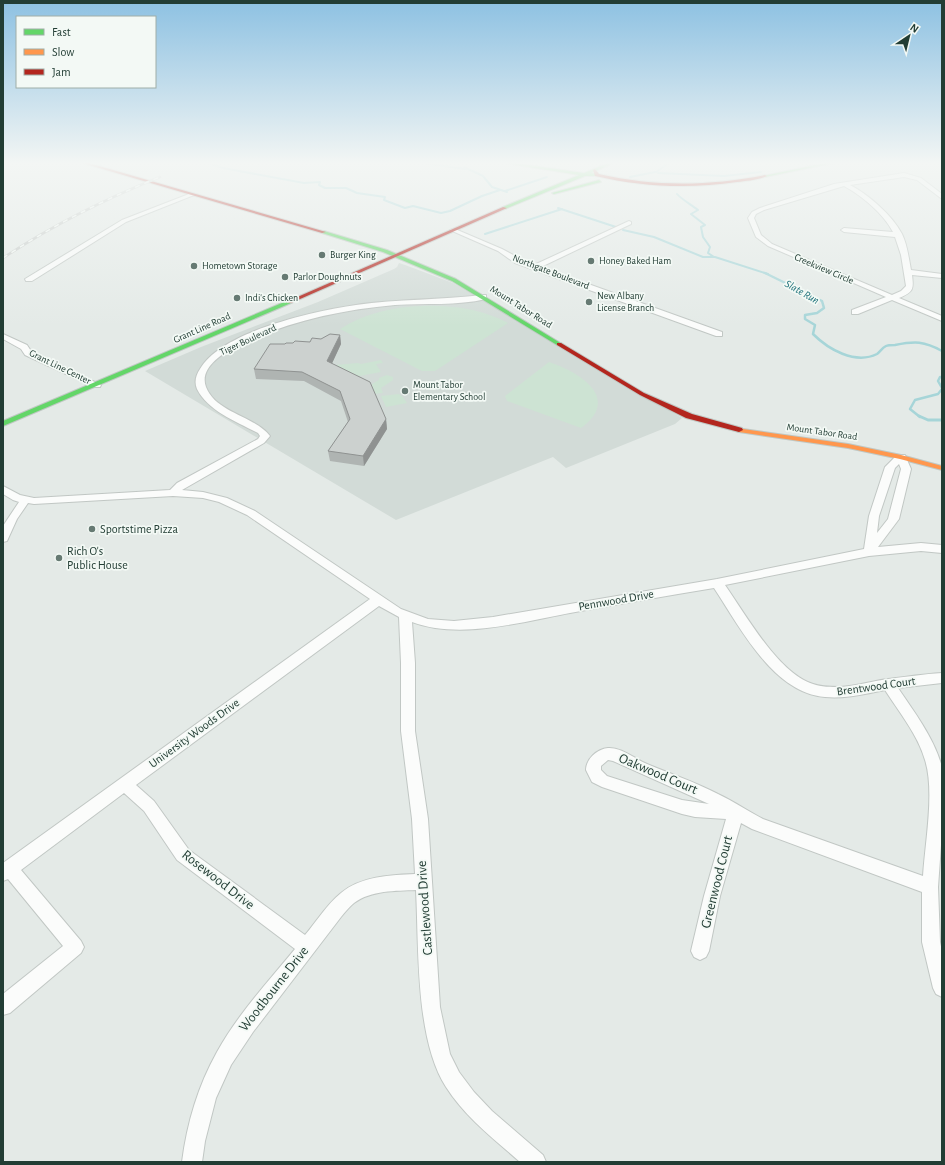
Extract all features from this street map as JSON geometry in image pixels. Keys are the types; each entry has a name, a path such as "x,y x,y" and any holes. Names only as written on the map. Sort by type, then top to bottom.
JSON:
{"main road":[{"name":"Mount Tabor Road","path":"270,217 350,240 446,276 631,388 664,406 688,416 742,431 848,446 901,457 942,468"},
{"name":"Grant Line Road","path":"457,231 488,217"},
{"name":"Grant Line Road","path":"3,424 97,385 394,256 492,217"}],"street":[{"path":"29,279 124,221 133,217"},
{"name":"Creekview Circle","path":"753,217 756,233 760,239 770,245 942,319"},
{"path":"855,312 904,293 909,289 907,272 898,236 885,217"},
{"path":"535,267 629,223"},
{"path":"844,230 898,236"},
{"name":"Northgate Boulevard","path":"457,231 500,250 518,261 719,334"},
{"path":"907,272 942,276"},
{"name":"Tiger Boulevard","path":"173,493 181,485 261,441 265,436 260,431 211,400 202,388 200,380 203,370 208,361 221,351 265,330 298,319 324,313 390,304 462,300 483,297"},
{"name":"Grant Line Center","path":"3,336 24,347 28,353 97,385"},
{"path":"901,457 906,469 893,519 869,552 874,516 890,466 901,457"},
{"path":"3,489 10,494 25,500 44,502 173,493"},
{"name":"Pennwood Drive","path":"173,493 204,495 229,502 251,513 405,616 426,623 454,626 480,624 717,583 869,552 921,547 942,548"},
{"path":"3,538 12,519 25,500"},
{"name":"Brentwood Court","path":"717,583 766,654 790,680 801,685 826,692 844,692 888,684 942,678"},
{"name":"University Woods Drive","path":"3,1006 75,947 6,870 379,599"},
{"name":"Castlewood Drive","path":"405,616 408,663 408,731 410,759 420,819 431,1007 441,1056 452,1078 467,1099 485,1118 536,1162"},
{"path":"888,684 922,736 932,758 935,769 937,800 930,887 931,942 942,988"},
{"name":"Oakwood Court","path":"736,813 695,810 682,807 602,781 596,776 593,769 594,763 599,757 615,755 641,768 714,799 736,813 758,824 930,887"},
{"name":"Rosewood Drive","path":"125,784 149,806 183,855 306,947"},
{"name":"Greenwood Court","path":"700,952 712,896 736,813"},
{"name":"Woodbourne Drive","path":"192,1162 195,1142 206,1097 224,1058 246,1025 335,911 350,896 384,884 423,882"}],"shaded area":[{"name":"Mount Tabor Elementary School","path":"399,263 453,283 682,418 675,424 566,468 553,457 396,520 145,371 201,347 318,302 394,269"}],"green space":[{"path":"422,306 456,307 477,311 508,323 435,371 422,371 340,329 369,315 390,309"},
{"path":"381,360 383,363 376,364 381,372 348,378 335,365 361,364"},
{"path":"549,362 561,366 583,379 592,388 597,397 598,406 593,417 581,428 507,401 505,396"},
{"path":"387,375 393,377 393,380 381,388 383,393 373,394 372,384 379,380 379,378"},
{"path":"399,394 407,403 386,407 381,396"}],"building":[{"name":"Mount Tabor Elementary School","path":"330,334 340,335 327,361 370,382 386,419 363,456 328,451 350,419 340,391 302,372 254,369 270,344 285,344 293,343 295,341 310,342 312,338 321,339"}],"waterway":[{"path":"485,234 536,217"},
{"name":"Slate Run","path":"587,217 616,227"},
{"path":"695,217 705,225 701,227 703,237 710,247 708,253 714,257"},
{"name":"Slate Run","path":"623,230 654,237 703,257 714,257"},
{"name":"Slate Run","path":"714,257 765,273"},
{"name":"Slate Run","path":"765,273 822,301 824,308 817,313 805,315 805,319 815,325 813,334 819,340 842,354 860,358 869,357 877,354 887,346 908,343 930,345 942,351"},
{"name":"Slate Run","path":"942,377 940,377 938,381 942,388"},
{"name":"Slate Run","path":"920,417 910,409 915,400 938,394 942,389"},
{"name":"Slate Run","path":"919,416 928,420 942,420"}],"railway":[{"path":"3,258 72,217"}],"traffic: fast":[{"path":"324,232 385,251 454,280 559,344"},
{"path":"3,424 289,302"}],"traffic: slow":[{"path":"739,430 848,446 901,457 942,468"}],"traffic: jam":[{"path":"273,217 324,232"},
{"path":"289,302 483,217"},
{"path":"559,344 642,394 689,416 739,430"}],"place":[{"name":"Burger King","path":"322,255"},
{"name":"Honey Baked Ham","path":"591,261"},
{"name":"Hometown Storage","path":"194,266"},
{"name":"Parlor Doughnuts","path":"285,277"},
{"name":"Indi's Chicken","path":"237,298"},
{"name":"New Albany License Branch","path":"589,302"},
{"name":"Mount Tabor Elementary School","path":"405,391"},
{"name":"Sportstime Pizza","path":"92,529"},
{"name":"Rich O's Public House","path":"59,558"}]}
